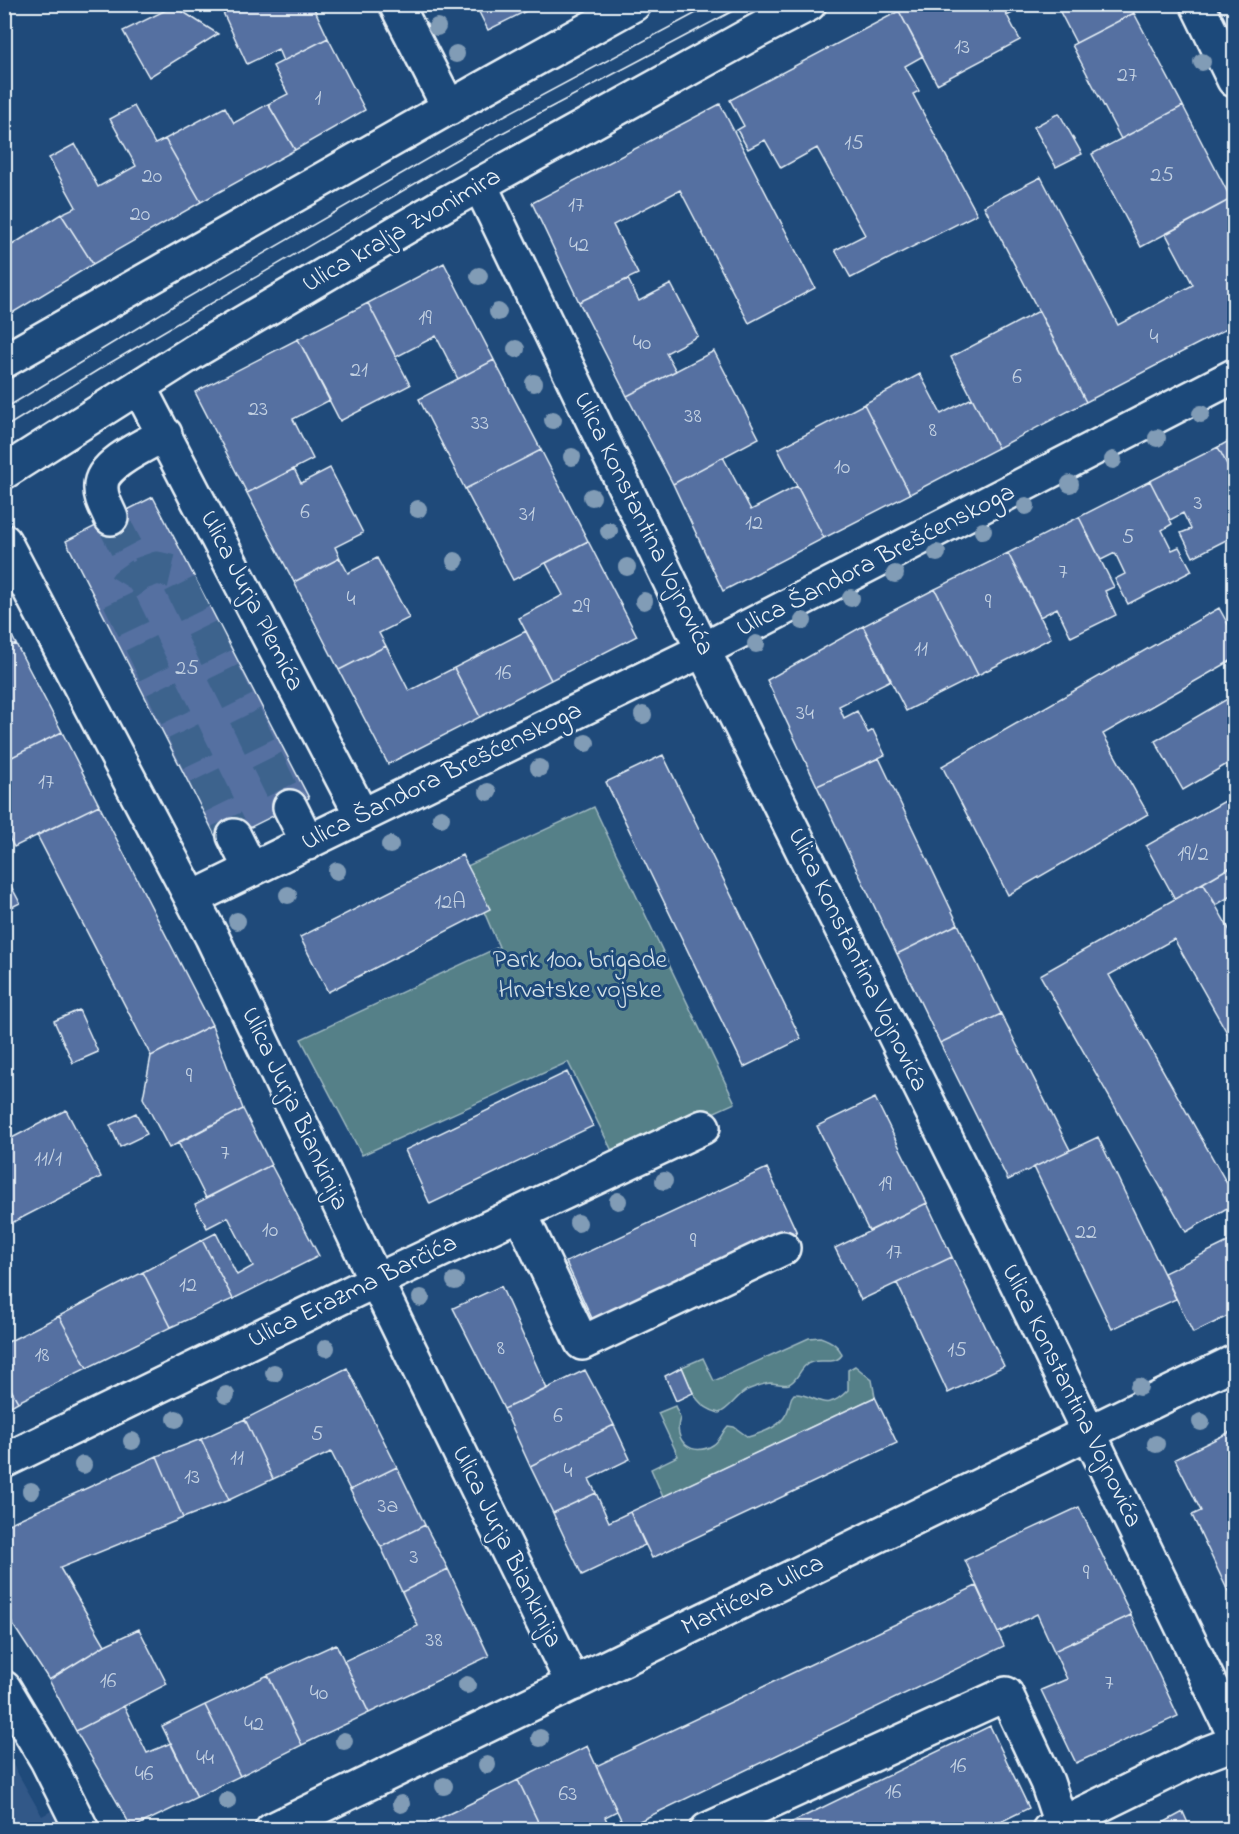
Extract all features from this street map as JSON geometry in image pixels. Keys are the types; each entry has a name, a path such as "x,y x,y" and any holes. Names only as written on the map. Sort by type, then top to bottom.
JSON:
{"street":[{"path":"396,4 449,108"},
{"path":"4,361 634,4"},
{"name":"Ulica kralja Zvonimira","path":"4,472 195,351 480,185 809,4"},
{"path":"1197,4 1234,80"},
{"name":"Ulica Konstantina Vojnovića","path":"480,185 703,650 982,1211 1234,1734"},
{"name":"Ulica Šandora Brešćenskoga","path":"193,898 703,650 1234,376"},
{"name":"Ulica Jurja Plemića","path":"139,387 362,816"},
{"path":"111,518 102,498 100,485 105,474 114,464 165,434"},
{"name":"Ulica Jurja Biankinija","path":"4,541 193,898 376,1281 573,1684"},
{"path":"290,807 308,843"},
{"path":"234,836 250,870"},
{"name":"Ulica Erazma Barčića","path":"4,1461 376,1281 703,1127"},
{"path":"520,1213 582,1343 783,1248"},
{"name":"Martićeva ulica","path":"272,1830 1234,1362"},
{"path":"4,1688 46,1760 82,1830"},
{"path":"707,1830 1006,1694 1047,1782 1055,1827 1200,1756 1234,1743"}],"shaded area":[{"path":"4,1749 42,1816 55,1809 66,1829 5,1829"}],"green space":[{"name":"Park 100. brigade Hrvatske vojske","path":"594,807 735,1103 615,1157 568,1062 362,1155 301,1039 499,947 465,867"},
{"path":"820,1337 839,1348 842,1355 836,1360 816,1361 808,1364 789,1384 770,1383 747,1390 719,1413 699,1401 682,1367 703,1358 714,1381 809,1338"},
{"path":"855,1366 872,1380 875,1397 663,1497 651,1469 678,1456 658,1413 675,1406 680,1418 678,1426 682,1440 692,1448 706,1449 716,1443 728,1426 734,1427 748,1437 778,1424 786,1414 794,1394 826,1402 839,1398 848,1390 848,1370"}],"building":[{"path":"219,4 312,4 328,38 283,61 278,49 247,64"},
{"path":"475,4 540,4 488,30"},
{"path":"911,4 1001,4 1020,40 937,84 899,11"},
{"path":"1001,4 1029,4 1007,16"},
{"path":"1056,4 1130,4 1134,13 1076,43"},
{"path":"174,6 218,34 149,77 123,31"},
{"path":"899,11 923,56 905,66 919,91 913,94 977,214 851,278 835,250 865,235 817,148 781,168 765,140 748,149 737,130 744,126 730,100"},
{"path":"1134,13 1183,106 1121,139 1072,45"},
{"path":"328,38 365,110 295,150 268,104 288,94 273,66"},
{"path":"268,104 295,150 201,202 165,139 225,107 234,123"},
{"path":"720,104 815,288 749,323 680,190 613,225 638,274 579,302 532,203"},
{"path":"134,106 155,144 165,139 201,202 93,264 61,214 76,207 49,158 75,144 98,187 136,166 110,119"},
{"path":"1183,106 1231,199 1141,247 1092,154"},
{"path":"1059,113 1082,154 1056,167 1034,127"},
{"path":"1041,177 1118,325 1193,285 1166,234 1231,199 1234,206 1234,325 1086,402 984,206"},
{"path":"61,214 93,264 4,318 4,250"},
{"path":"444,263 494,360 458,379 436,336 396,357 368,303"},
{"path":"628,279 639,301 671,284 698,336 666,353 676,371 627,396 579,302"},
{"path":"368,303 410,385 340,421 298,339"},
{"path":"1039,311 1086,402 998,448 951,357"},
{"path":"298,339 330,400 293,419 313,459 247,493 195,392"},
{"path":"714,351 759,438 673,484 627,396"},
{"path":"494,360 541,450 465,489 419,399"},
{"path":"920,374 941,414 972,398 998,448 910,494 864,404"},
{"path":"864,404 910,494 824,538 778,449"},
{"path":"1234,438 1234,478 1218,447"},
{"path":"1218,447 1234,478 1234,487 1231,489 1234,496 1234,536 1193,557 1181,533 1191,529 1183,513 1170,520 1150,481"},
{"path":"541,450 588,541 513,580 465,489"},
{"path":"723,457 751,510 797,486 824,538 723,591 673,484"},
{"path":"330,468 363,533 335,547 340,558 294,582 247,493 294,469 301,483"},
{"path":"1150,481 1172,524 1162,530 1172,550 1179,547 1192,571 1128,604 1115,579 1125,574 1115,553 1101,560 1079,517"},
{"path":"153,497 309,798 219,843 66,541"},
{"path":"1079,517 1114,587 1105,591 1116,615 1071,637 1057,608 1040,617 1008,553"},
{"path":"588,541 637,636 551,680 519,618 563,595 546,563"},
{"path":"1008,553 1051,638 978,675 935,589"},
{"path":"340,558 348,573 377,558 409,618 379,633 386,646 339,670 294,582"},
{"path":"935,589 978,675 906,711 863,626"},
{"path":"1219,608 1234,635 1234,659 1103,734 1148,814 1008,895 942,766"},
{"path":"4,620 16,644 4,649"},
{"path":"863,626 891,680 839,706 844,718 857,711 868,733 873,730 885,755 817,786 767,680"},
{"path":"526,631 551,680 480,717 454,668"},
{"path":"16,644 62,732 4,761 4,649"},
{"path":"386,646 409,691 454,668 480,717 388,764 339,670"},
{"path":"1234,695 1234,760 1183,790 1155,741"},
{"path":"62,732 99,805 14,847 4,828 4,761"},
{"path":"663,755 801,1039 744,1067 606,782"},
{"path":"879,758 958,924 897,954 817,786"},
{"path":"1232,797 1234,801 1234,865 1175,899 1146,846"},
{"path":"99,805 212,1025 151,1056 37,835"},
{"path":"462,855 490,909 328,992 300,937"},
{"path":"1234,865 1234,894 1216,905 1203,883"},
{"path":"4,873 20,903 4,911"},
{"path":"1203,883 1234,938 1234,1045 1174,939 1109,975 1234,1196 1234,1204 1186,1232 1040,975"},
{"path":"958,924 1001,1014 940,1043 897,954"},
{"path":"79,1010 98,1052 73,1063 54,1021"},
{"path":"1001,1014 1070,1150 1008,1180 940,1043"},
{"path":"212,1025 243,1109 169,1148 143,1098 151,1056"},
{"path":"567,1072 593,1126 430,1204 405,1150"},
{"path":"875,1098 927,1203 869,1231 817,1126"},
{"path":"243,1109 271,1165 206,1198 178,1142"},
{"path":"66,1110 101,1177 4,1227 4,1142"},
{"path":"136,1113 147,1134 120,1147 110,1125"},
{"path":"1098,1137 1176,1299 1112,1329 1034,1167"},
{"path":"271,1165 319,1256 233,1299 202,1240 216,1233 237,1275 253,1266 228,1217 207,1228 195,1204"},
{"path":"767,1168 797,1233 596,1327 566,1262"},
{"path":"927,1203 952,1257 861,1300 835,1248"},
{"path":"1234,1239 1234,1313 1193,1333 1164,1273"},
{"path":"202,1240 233,1299 171,1327 143,1272"},
{"path":"952,1257 1004,1366 948,1393 897,1283"},
{"path":"143,1272 171,1327 87,1368 59,1316"},
{"path":"501,1286 547,1389 504,1409 453,1308"},
{"path":"59,1316 87,1368 18,1402 4,1377 4,1344"},
{"path":"682,1367 693,1393 676,1401 665,1376"},
{"path":"347,1368 397,1467 350,1490 331,1452 273,1479 245,1419"},
{"path":"585,1370 614,1425 530,1466 504,1409"},
{"path":"4,1377 18,1402 4,1410"},
{"path":"875,1397 897,1443 652,1558 630,1512"},
{"path":"245,1419 273,1479 229,1500 201,1439"},
{"path":"614,1425 630,1459 589,1479 596,1493 553,1513 530,1466"},
{"path":"1234,1430 1234,1604 1192,1515 1201,1511 1175,1459"},
{"path":"201,1439 229,1500 183,1518 157,1456"},
{"path":"157,1456 183,1518 60,1568 105,1645 49,1680 4,1611 4,1526"},
{"path":"397,1467 425,1525 381,1547 350,1490"},
{"path":"596,1493 609,1522 630,1512 645,1545 582,1575 553,1513"},
{"path":"1079,1507 1131,1615 1054,1651 1037,1614 998,1633 965,1560"},
{"path":"425,1525 448,1569 402,1592 381,1547"},
{"path":"448,1569 489,1656 369,1713 344,1661 418,1626 402,1592"},
{"path":"976,1586 1004,1646 625,1828 596,1766"},
{"path":"1131,1615 1178,1716 1076,1763 1041,1690 1067,1679 1054,1651"},
{"path":"139,1629 167,1684 76,1731 49,1680 105,1645"},
{"path":"336,1644 369,1713 302,1745 268,1675"},
{"path":"268,1675 302,1745 240,1776 205,1705"},
{"path":"205,1705 240,1776 197,1797 162,1726"},
{"path":"124,1706 147,1753 171,1743 197,1797 132,1828 76,1731"},
{"path":"990,1726 1029,1808 984,1830 776,1830"},
{"path":"587,1746 617,1811 605,1817 611,1830 542,1830 518,1780"},
{"path":"518,1780 542,1830 415,1830 488,1795"},
{"path":"1183,1812 1191,1830 1150,1830"}],"tunnel":[{"path":"111,518 140,574 126,584 118,597 234,836"},
{"path":"140,574 157,568 174,572 290,807"}],"tram line":[{"path":"4,409 185,299 427,159 713,4"},
{"path":"4,428 98,370 504,132 746,4"}]}
